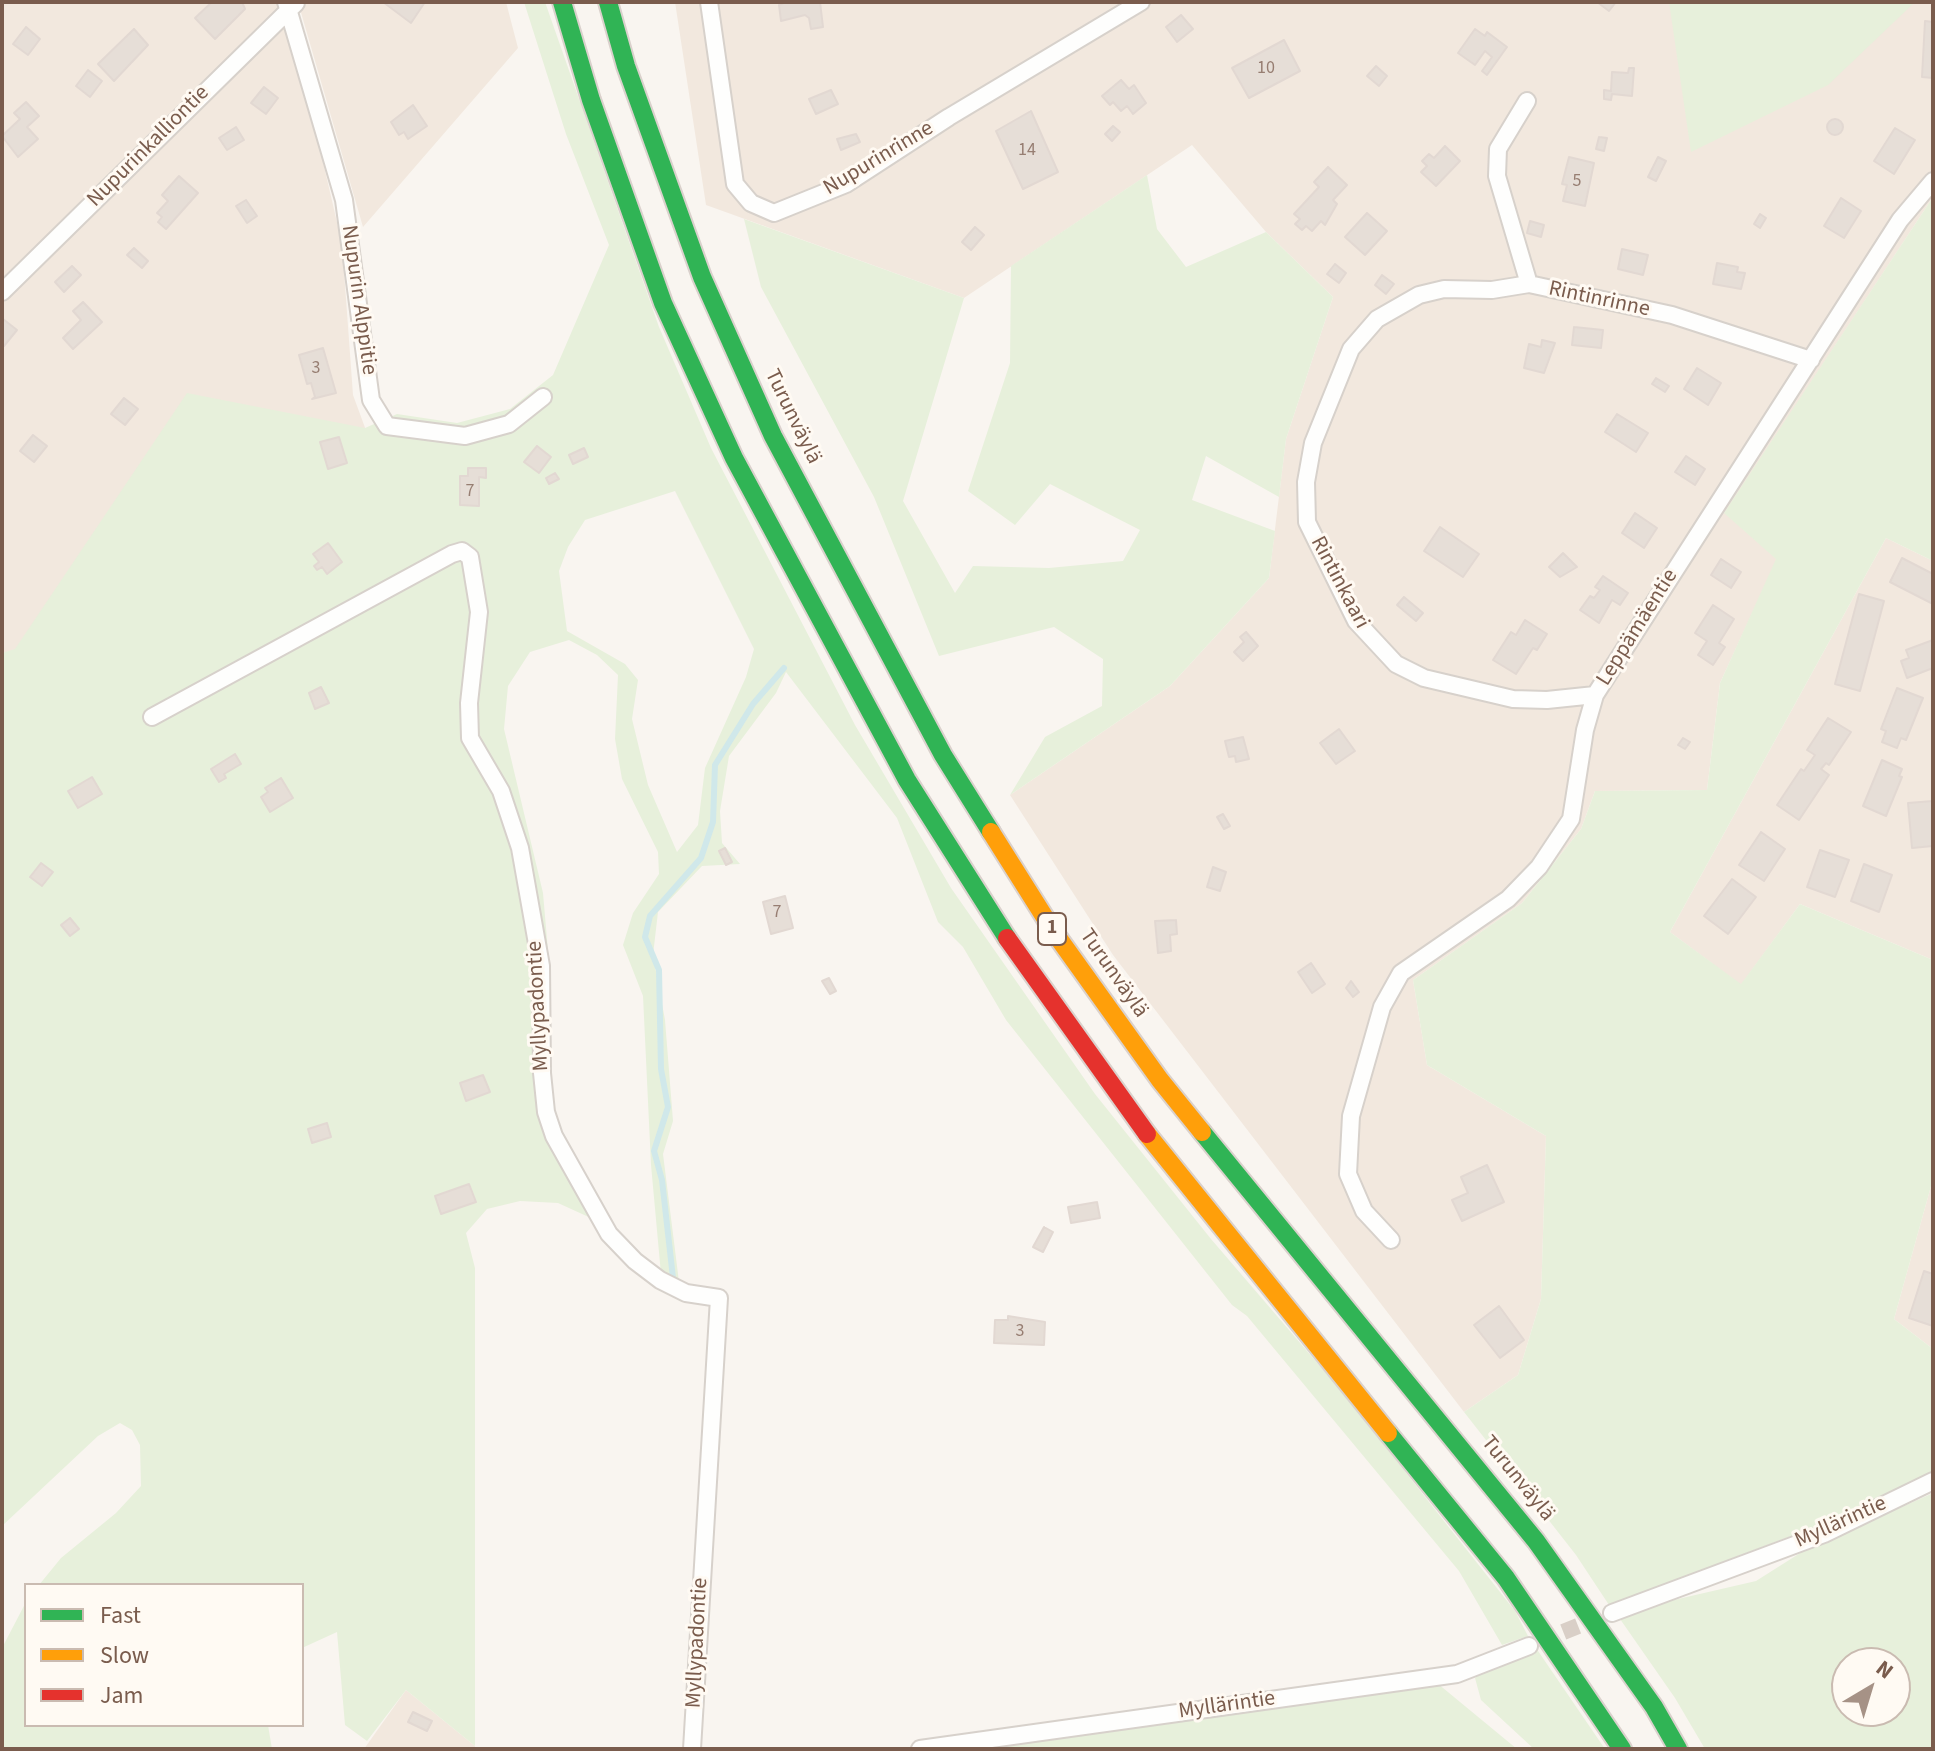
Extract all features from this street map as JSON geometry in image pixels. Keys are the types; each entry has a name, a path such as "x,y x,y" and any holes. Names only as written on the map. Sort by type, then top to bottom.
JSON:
{"highway":[{"name":"1","path":"562,2 591,100 663,303 734,458 816,616 907,780 1023,963 1133,1117 1506,1578 1622,1749"},
{"name":"Turunväylä","path":"608,2 626,66 702,277 721,321 773,436 943,755 1054,932 1160,1080 1536,1541 1654,1707 1678,1749"}],"street":[{"name":"Nupurinrinne","path":"709,2 735,184 751,203 774,213 846,184 949,117 1141,2"},
{"name":"Nupurinkalliontie","path":"2,292 291,4"},
{"name":"Nupurin Alppitie","path":"291,4 344,200 371,400 387,426 465,436 509,424 543,397"},
{"name":"Rintinrinne","path":"1527,101 1498,149 1497,176 1529,284 1672,315 1811,360"},
{"name":"Leppämäentie","path":"1391,1240 1364,1211 1348,1174 1351,1116 1382,1007 1401,973 1508,899 1539,867 1571,819 1585,730 1595,695 1900,220 1933,181"},
{"name":"Rintinkaari","path":"1529,284 1492,290 1444,289 1419,295 1377,319 1351,349 1313,443 1306,482 1307,522 1356,621 1396,664 1424,678 1513,699 1547,700 1595,695"},
{"name":"Myllypadontie","path":"152,717 452,554 462,551 470,557 479,612 469,703 470,738 501,791 520,848 541,966 542,1073 546,1112 554,1136 609,1234 635,1261 660,1280 686,1293 719,1298 692,1749"},
{"name":"Myllärintie","path":"1612,1613 1824,1534 1933,1481"},
{"name":"Myllärintie","path":"920,1749 1457,1674 1529,1646"}],"shaded area":[{"path":"2,2 286,2 342,244 353,395 413,558 2,653"},
{"path":"298,2 506,2 518,48 363,227"},
{"path":"675,2 1933,2 1933,197 1725,513 1777,559 1720,683 1707,790 1595,791 1581,829 1522,903 1413,980 1427,1065 1546,1136 1541,1299 1518,1375 1464,1412 1113,955 1010,795 1170,686 1269,578 1286,439 1333,297 1266,232 1192,145 964,298 706,205"},
{"path":"1886,538 1933,561 1933,960 1800,904 1741,985 1670,932"},
{"path":"1933,1179 1933,1349 1894,1319"},
{"path":"406,1690 475,1746 475,1749 364,1749"}],"green space":[{"path":"524,2 545,2 659,327 711,448 855,725 951,888 1095,1094 1211,1239 1343,1393 1515,1611 1528,1636 1502,1645 1459,1571 1247,1316 1232,1305 1006,1020 963,947 938,922 897,818 786,672 776,693 729,756 720,811 722,843 740,864 702,866 658,912 653,955 665,1020 673,1121 663,1154 679,1282 661,1274 651,1165 643,996 623,945 633,913 659,874 658,852 622,779 615,739 618,675 597,655 569,640 530,652 508,686 504,729 543,893 550,974 551,1103 593,1219 558,1203 520,1201 487,1209 466,1233 475,1268 475,1746 406,1690 367,1741 345,1725 337,1632 304,1647 304,1583 41,1583 61,1558 116,1513 141,1486 140,1445 132,1430 120,1423 98,1436 2,1526 2,653 15,649 187,393 365,428 397,414 457,423 510,409 553,375 609,245 566,134","holes":["675,491 754,649 746,677 705,768 698,825 677,852 648,785 632,719 638,680 625,664 567,631 559,571 568,547 585,520"]},
{"path":"1669,2 1915,2 1828,85 1691,152"},
{"path":"1147,175 1157,229 1186,267 1266,232 1333,297 1286,439 1279,497 1206,456 1192,500 1275,531 1269,578 1170,686 1010,795 1045,737 1102,706 1103,659 1054,627 939,656 874,497 761,287 744,219 964,298 903,501 955,593 973,566 1049,568 1123,561 1140,530 1050,484 1015,525 968,491 1010,363 1011,266"},
{"path":"1933,197 1933,561 1886,538 1670,932 1741,984 1800,904 1933,960 1933,1179 1894,1319 1933,1349 1933,1475 1812,1528 1609,1605 1576,1555 1464,1412 1518,1375 1541,1299 1546,1136 1427,1065 1413,980 1522,903 1581,829 1595,791 1707,790 1720,683 1776,559 1724,513"},
{"path":"1933,1493 1933,1749 1705,1749 1675,1698 1620,1619 1652,1605 1756,1581 1805,1550"},
{"path":"24,1606 24,1727 268,1727 272,1749 2,1749 2,1648"},
{"path":"1536,1648 1605,1749 1534,1749 1481,1700 1475,1678 1485,1670"},
{"path":"1437,1683 1517,1749 965,1749"}],"building":[{"path":"212,2 242,2 245,9 215,39 195,18"},
{"path":"383,2 425,2 411,23"},
{"path":"786,2 820,2 823,27 811,29 809,18 805,15 781,21 779,5"},
{"path":"1597,2 1616,2 1609,11"},
{"path":"1181,15 1193,29 1177,42 1166,27"},
{"path":"1925,21 1933,22 1933,78 1922,77"},
{"path":"26,27 40,39 28,55 13,44"},
{"path":"134,29 148,45 114,81 98,64"},
{"path":"1475,29 1485,36 1487,32 1507,47 1487,75 1482,71 1492,57 1485,51 1475,65 1458,53"},
{"path":"1284,40 1300,71 1249,98 1232,68"},
{"path":"1376,66 1387,76 1379,86 1367,76"},
{"path":"1629,68 1634,68 1632,96 1612,94 1611,100 1604,99 1604,90 1611,91 1612,72 1628,73"},
{"path":"88,70 102,81 90,97 76,86"},
{"path":"1121,80 1129,89 1134,85 1146,103 1133,114 1127,106 1121,111 1102,96"},
{"path":"264,87 278,98 266,114 251,103"},
{"path":"831,90 838,104 816,114 809,99"},
{"path":"26,102 39,116 27,127 38,139 18,157 2,136 20,119 14,113"},
{"path":"413,105 427,126 408,139 404,132 399,135 391,122"},
{"path":"1031,111 1058,172 1023,189 996,131"},
{"path":"1832,119 1838,119 1843,127 1841,133 1832,135 1827,130 1827,124"},
{"path":"1113,126 1120,132 1112,141 1105,134"},
{"path":"236,127 244,140 227,150 219,138"},
{"path":"1895,128 1915,140 1894,174 1874,161"},
{"path":"856,134 860,142 841,150 837,139"},
{"path":"1599,137 1607,138 1604,151 1596,149"},
{"path":"1445,146 1460,161 1436,186 1421,172 1427,166 1422,161 1429,154 1434,158"},
{"path":"1569,157 1594,163 1585,206 1563,201 1567,185 1562,184"},
{"path":"1658,157 1666,161 1656,181 1648,177"},
{"path":"1328,167 1347,185 1333,200 1337,204 1325,225 1321,221 1312,231 1306,226 1302,230 1295,224 1300,219 1294,214 1319,187 1314,182"},
{"path":"179,176 198,193 166,229 158,222 162,217 157,213 168,201 162,195"},
{"path":"1841,198 1861,211 1844,238 1824,226"},
{"path":"246,200 257,216 247,223 236,206"},
{"path":"1367,213 1387,231 1365,255 1345,237"},
{"path":"1760,214 1766,218 1760,228 1754,224"},
{"path":"1530,221 1544,225 1541,237 1527,233"},
{"path":"975,227 984,235 971,250 962,242"},
{"path":"134,248 148,261 142,268 127,255"},
{"path":"1622,249 1648,255 1643,275 1618,269"},
{"path":"1717,263 1738,267 1737,272 1745,273 1741,289 1713,284"},
{"path":"1335,264 1346,273 1339,283 1327,274"},
{"path":"72,266 81,275 64,292 55,282"},
{"path":"1382,275 1394,284 1386,294 1375,285"},
{"path":"83,302 102,322 73,349 63,338 81,320 73,311"},
{"path":"3,319 17,330 4,346 2,344"},
{"path":"1574,327 1603,330 1601,348 1572,345"},
{"path":"1542,340 1555,343 1544,373 1524,368 1529,344 1541,347"},
{"path":"323,348 336,393 312,399 315,397 311,383 307,384 299,355"},
{"path":"1697,368 1721,383 1708,405 1684,389"},
{"path":"1656,378 1669,386 1665,392 1652,384"},
{"path":"124,398 138,409 125,425 111,414"},
{"path":"1617,414 1648,433 1636,452 1605,432"},
{"path":"33,435 47,446 34,462 20,451"},
{"path":"339,437 347,463 328,469 320,442"},
{"path":"537,446 551,457 539,473 524,462"},
{"path":"584,448 588,457 573,464 569,455"},
{"path":"1686,456 1705,469 1695,485 1675,472"},
{"path":"468,468 486,468 486,478 479,477 479,506 460,505 460,476 468,476"},
{"path":"555,473 559,479 549,484 546,478"},
{"path":"1635,513 1657,528 1644,548 1622,533"},
{"path":"1440,527 1479,554 1463,577 1424,551"},
{"path":"328,543 342,562 327,574 322,567 317,570 314,566 319,562 313,554"},
{"path":"1563,553 1577,567 1560,577 1549,567"},
{"path":"1902,558 1933,574 1933,604 1890,582"},
{"path":"1721,559 1741,572 1731,588 1711,575"},
{"path":"1603,576 1628,593 1620,605 1612,600 1599,623 1580,610 1590,596 1594,598 1600,590 1595,587"},
{"path":"1859,594 1884,601 1860,691 1835,684"},
{"path":"1404,597 1423,613 1416,621 1397,605"},
{"path":"1713,605 1734,619 1719,643 1725,647 1713,665 1698,655 1707,641 1695,633"},
{"path":"1525,620 1547,634 1537,650 1533,648 1516,674 1493,660 1511,632 1516,635"},
{"path":"1246,632 1258,646 1243,661 1234,652 1244,642 1240,637"},
{"path":"1933,640 1933,668 1907,678 1901,661 1909,658 1906,650"},
{"path":"321,687 329,703 315,709 309,693"},
{"path":"1897,688 1923,698 1906,740 1901,738 1897,748 1882,742 1886,731 1881,729"},
{"path":"1828,718 1851,732 1829,765 1826,763 1821,769 1829,775 1799,820 1777,805 1801,769 1804,771 1815,755 1807,750"},
{"path":"1339,729 1355,751 1336,764 1320,743"},
{"path":"1243,737 1249,759 1236,762 1235,756 1229,757 1225,741"},
{"path":"1683,738 1690,742 1685,749 1678,745"},
{"path":"235,754 241,764 224,774 226,778 219,782 211,769"},
{"path":"1882,760 1902,769 1899,776 1902,777 1886,816 1863,806"},
{"path":"92,777 102,794 78,808 68,791"},
{"path":"281,778 293,798 270,812 261,797 268,792 265,788"},
{"path":"1933,801 1933,846 1912,848 1908,803"},
{"path":"1223,814 1230,826 1224,829 1217,817"},
{"path":"1761,832 1785,849 1764,881 1739,865"},
{"path":"725,848 732,862 726,865 719,851"},
{"path":"1820,850 1849,860 1835,897 1807,887"},
{"path":"41,863 53,872 42,886 30,877"},
{"path":"1864,864 1892,875 1879,912 1851,901"},
{"path":"1213,867 1226,872 1220,891 1207,887"},
{"path":"1732,879 1756,897 1728,934 1704,916"},
{"path":"785,896 793,928 771,934 763,902"},
{"path":"70,918 79,929 70,936 61,925"},
{"path":"1176,920 1177,934 1170,935 1171,951 1158,953 1155,921"},
{"path":"1311,963 1325,984 1312,993 1298,972"},
{"path":"829,978 836,991 830,994 822,981"},
{"path":"1351,981 1359,992 1353,997 1346,988"},
{"path":"483,1075 490,1092 466,1101 460,1083"},
{"path":"327,1123 331,1137 312,1143 308,1129"},
{"path":"1487,1165 1504,1202 1462,1221 1452,1200 1468,1193 1461,1177"},
{"path":"469,1184 476,1202 441,1214 435,1196"},
{"path":"1097,1202 1100,1218 1071,1223 1068,1207"},
{"path":"1044,1227 1053,1232 1043,1252 1033,1247"},
{"path":"1924,1271 1933,1274 1933,1326 1909,1318"},
{"path":"1499,1306 1524,1340 1500,1358 1474,1325"},
{"path":"1008,1316 1045,1322 1044,1345 994,1343 995,1320 1008,1320"},
{"path":"413,1712 432,1721 427,1731 408,1722"}],"waterway":[{"path":"673,1278 662,1180 654,1151 668,1107 661,1069 659,970 645,937 650,916 701,858 713,822 715,765 753,704 784,668"}],"tunnel":[{"path":"1541,1641 1598,1618"}],"traffic: fast":[{"path":"562,2 591,100 663,303 734,458 907,780 1007,938"},
{"path":"608,2 626,66 702,277 773,436 943,755 991,832"},
{"path":"1202,1132 1536,1541 1654,1707 1678,1749"},
{"path":"1388,1433 1506,1578 1622,1749"}],"traffic: slow":[{"path":"991,832 1054,932 1160,1080 1202,1132"},
{"path":"1147,1134 1388,1433"}],"traffic: jam":[{"path":"1007,938 1147,1134"}]}
